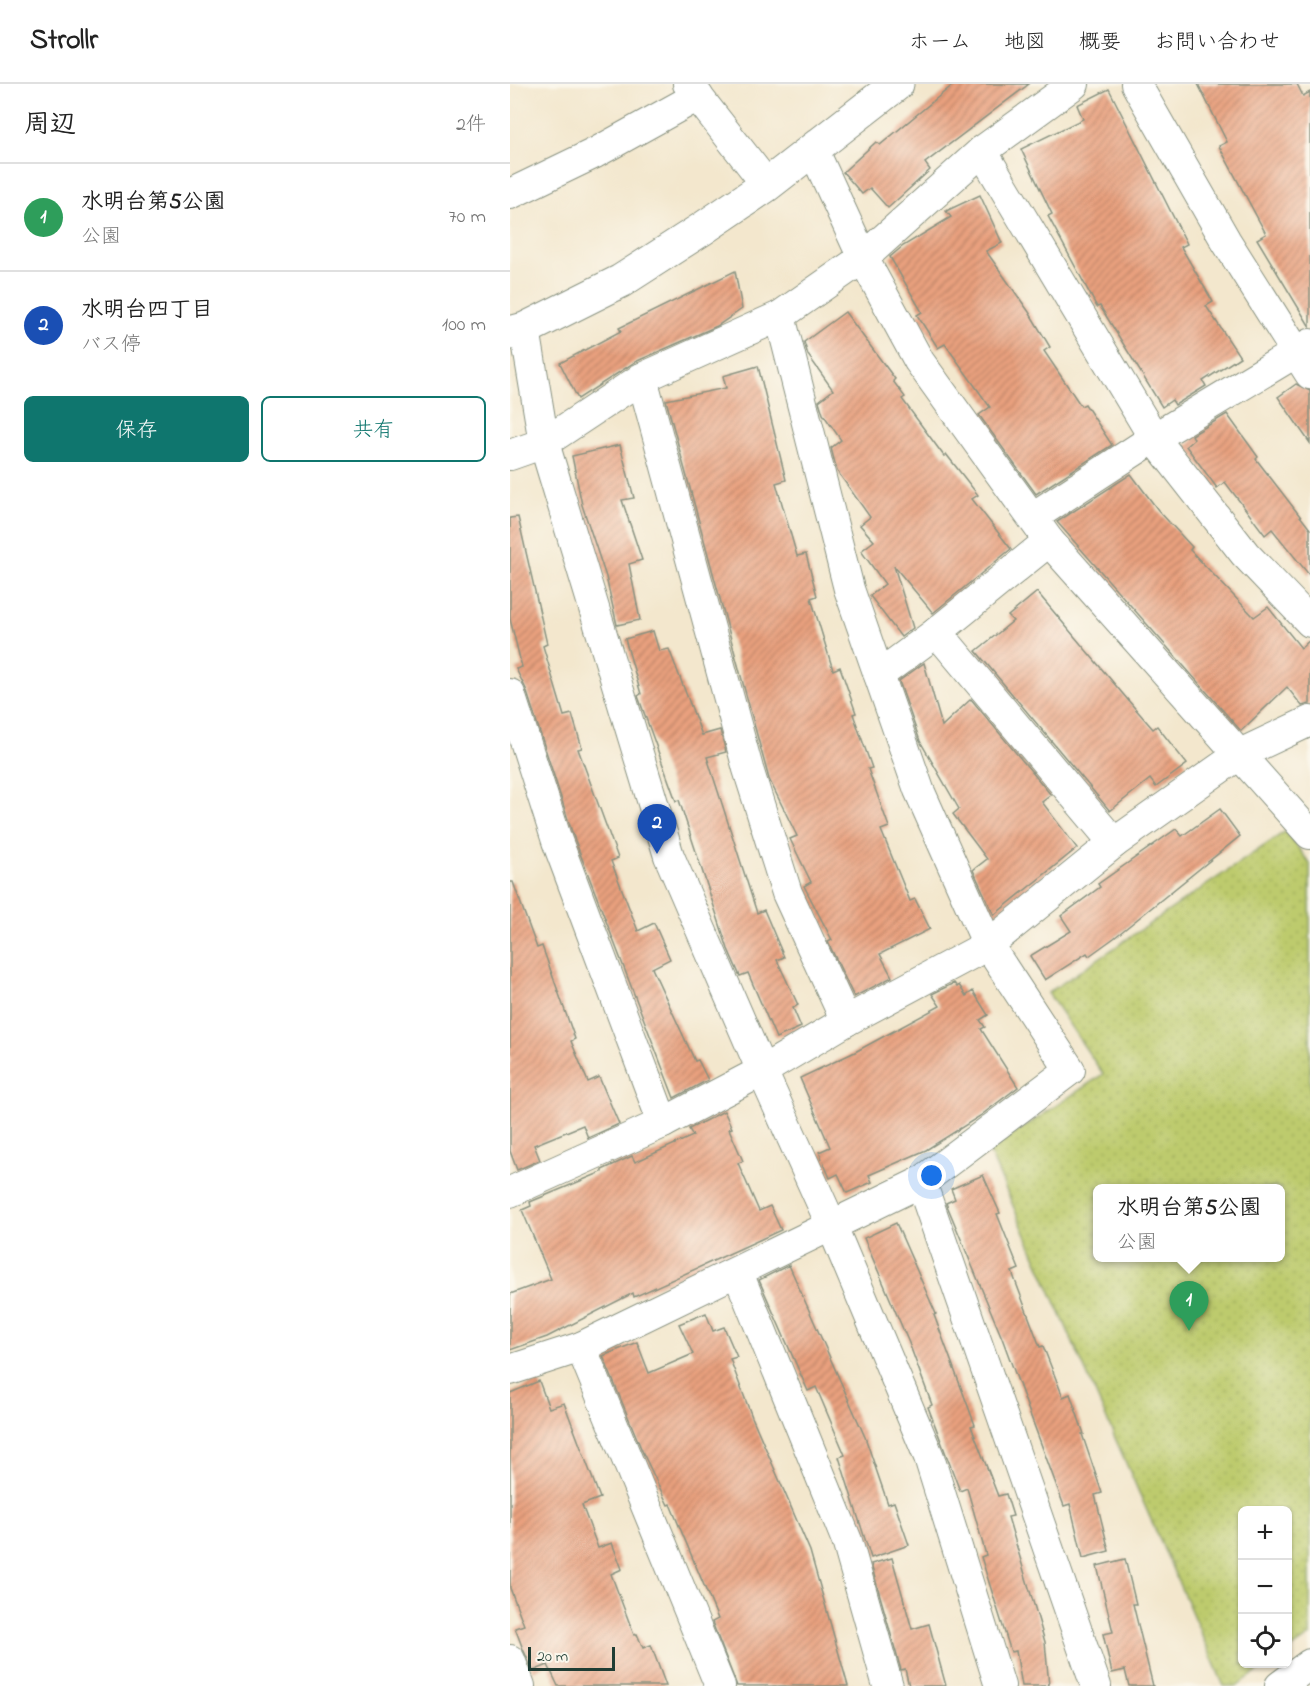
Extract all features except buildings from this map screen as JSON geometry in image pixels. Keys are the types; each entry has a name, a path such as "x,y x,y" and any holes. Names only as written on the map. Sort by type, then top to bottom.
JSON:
{"street":[{"path":"897,84 767,184 621,281 518,331 544,443 669,855 831,1224 928,1457 1000,1686"},
{"path":"510,455 544,443 642,378 780,316 863,258 982,152 1074,84"},
{"path":"879,675 937,632 1041,529 1154,438 1305,357 1226,241 1136,84"},
{"path":"510,194 595,153 693,90 767,184"},
{"path":"813,149 863,258 919,361 1041,529 1310,834"},
{"path":"982,152 1154,438 1245,554 1310,622"},
{"path":"510,1370 581,1347 738,1273 831,1224 921,1182 1070,1071 988,945 919,790 849,589 780,316"},
{"path":"642,378 748,769 787,893 846,1021"},
{"path":"937,632 1114,843"},
{"path":"510,694 557,840 663,1123"},
{"path":"510,1192 663,1123 762,1071 846,1021 988,945 1114,843 1240,754 1310,721"},
{"path":"921,1182 1096,1686"},
{"path":"738,1273 848,1541 888,1686"},
{"path":"581,1347 720,1686"},
{"path":"510,1660 520,1686"},
{"path":"1280,1686 1310,1664"}],"green space":[{"path":"1286,831 1310,864 1310,1636 1292,1648 1292,1506 1238,1506 1238,1668 1263,1668 1236,1686 1224,1686 989,1151 1103,1074 1048,993"}],"place":[{"name":"水明台四丁目","path":"657,854"},
{"name":"水明台第5公園","path":"1189,1331"}]}
